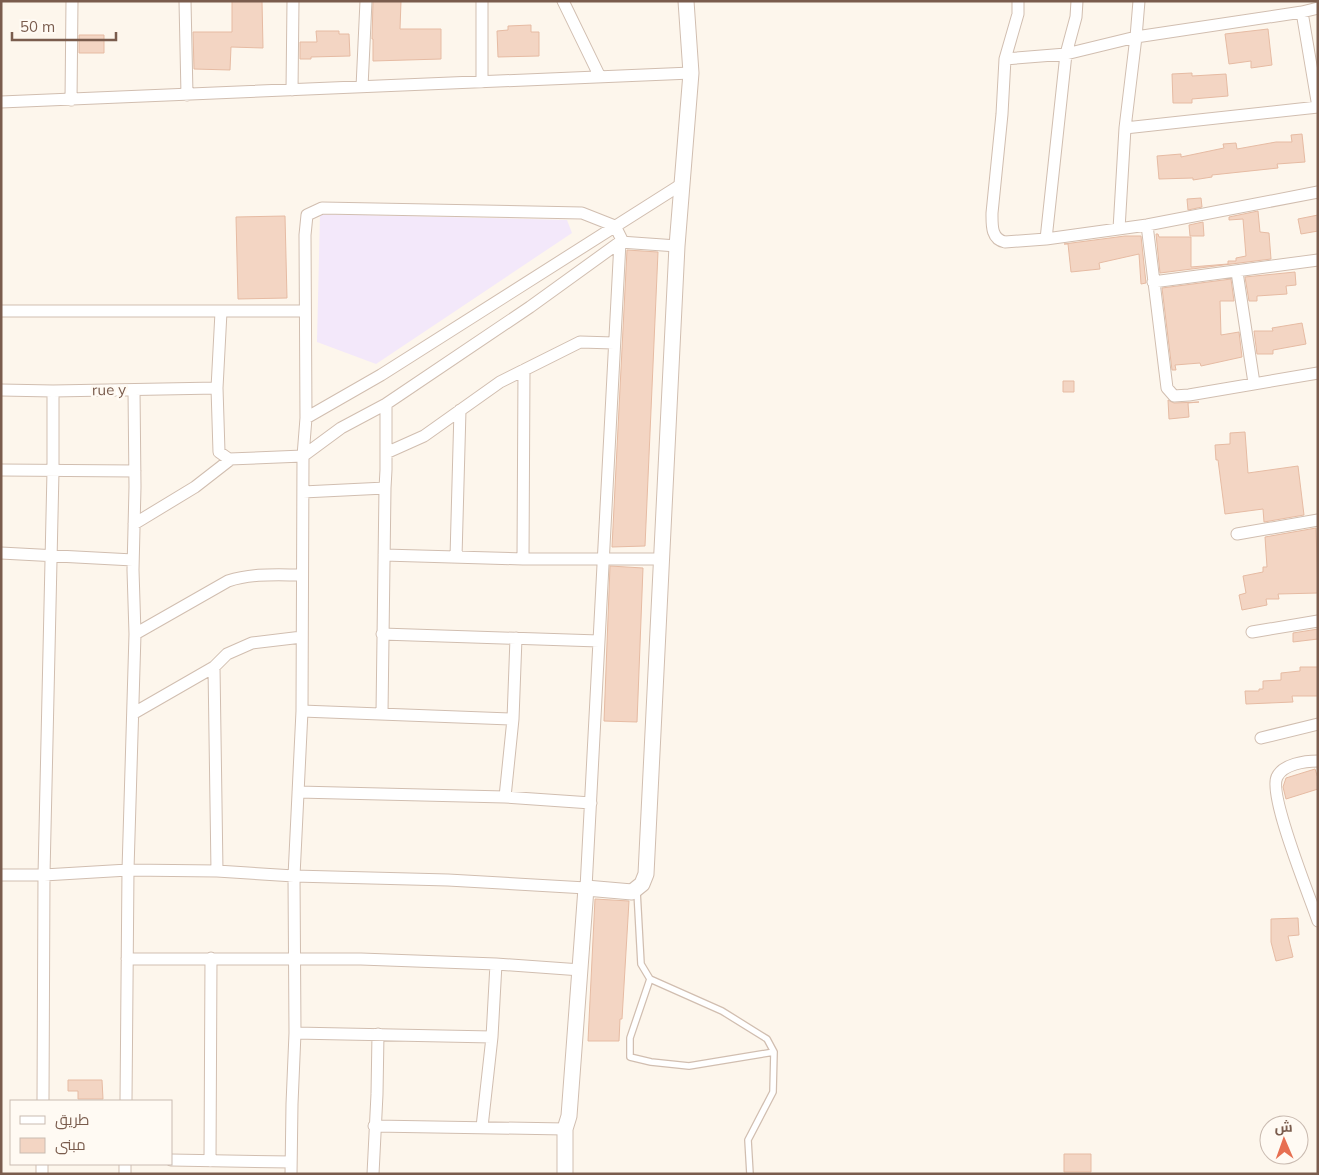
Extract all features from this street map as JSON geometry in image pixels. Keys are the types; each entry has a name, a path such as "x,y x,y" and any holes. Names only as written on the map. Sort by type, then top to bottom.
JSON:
{"street":[{"path":"71,100 72,1"},
{"path":"185,1 187,95"},
{"path":"292,90 293,1"},
{"path":"362,87 366,1"},
{"path":"482,1 482,82"},
{"path":"563,1 600,77"},
{"path":"1,875 44,875 128,870 216,871 294,876 448,880 632,892 642,884 646,874 677,246 690,73 686,1"},
{"path":"1018,1 1018,14 1005,59 1002,114 992,213 992,228 995,236 1000,241 1046,239 1147,225 1318,192"},
{"path":"1046,239 1066,54 1076,17 1077,1"},
{"path":"1119,229 1125,128 1139,1"},
{"path":"1005,59 1066,54 1136,37 1318,8"},
{"path":"1125,128 1318,107 1302,12"},
{"path":"1,102 690,73"},
{"path":"306,418 381,375 682,184"},
{"path":"172,1160 210,1161 291,1168 295,1033 294,876 302,711 303,456 306,418 305,235 307,215 322,208 582,213 615,226 622,242 614,343 581,970 569,1116 565,1129 565,1174"},
{"path":"1147,225 1168,388 1174,396 1318,373"},
{"path":"222,312 217,388 219,452 231,459 303,456 341,428 386,404 530,307 622,242 677,246"},
{"path":"1154,282 1318,260"},
{"path":"1237,272 1254,383"},
{"path":"1,311 305,311"},
{"path":"386,453 424,436 500,382 580,342 614,343"},
{"path":"523,559 524,370"},
{"name":"rue y","path":"1,390 217,388"},
{"path":"126,1100 128,870 135,634 133,560 134,390"},
{"path":"42,1100 44,875 54,471 53,391"},
{"path":"382,714 386,404"},
{"path":"456,557 460,410"},
{"path":"134,524 195,487 231,459"},
{"path":"1,470 135,471"},
{"path":"303,492 385,488"},
{"path":"1237,534 1318,520"},
{"path":"1,553 133,560"},
{"path":"384,555 523,559 662,559"},
{"path":"135,634 228,581 256,575 302,575"},
{"path":"1252,632 1318,621"},
{"path":"382,634 599,641"},
{"path":"134,713 214,667 227,654 252,643 302,637"},
{"path":"505,797 513,720 516,638"},
{"path":"214,667 216,871"},
{"path":"302,711 513,720"},
{"path":"1261,738 1318,724"},
{"path":"1318,761 1306,761 1292,766 1280,772 1276,780 1280,813 1318,920"},
{"path":"298,792 505,797 591,803"},
{"path":"210,1161 211,958"},
{"path":"127,959 361,958 581,970"},
{"path":"482,1127 492,1037 496,964"},
{"path":"295,1033 492,1037"},
{"path":"373,1174 378,1034"},
{"path":"374,1126 565,1129"}],"lane":[{"path":"637,889 641,964 650,979 722,1011 767,1039 774,1052 773,1092 748,1140 750,1174"},
{"path":"650,979 630,1038 630,1058 689,1066 774,1052"}],"shaded area":[{"path":"320,214 567,220 572,233 376,364 317,342"}],"building":[{"path":"232,1 262,1 263,48 231,47 230,70 194,69 193,32 232,32"},
{"path":"373,1 401,1 400,29 441,29 441,59 373,61"},
{"path":"531,25 531,32 539,32 539,56 498,57 497,31 508,30 508,26"},
{"path":"1268,29 1272,65 1251,68 1251,61 1229,64 1225,34"},
{"path":"316,31 339,31 339,34 349,34 350,56 300,59 300,42 317,42"},
{"path":"79,35 104,35 104,53 79,53"},
{"path":"1192,73 1192,76 1226,74 1228,96 1192,99 1192,103 1173,103 1172,74"},
{"path":"1302,134 1305,162 1277,164 1278,168 1212,175 1212,177 1193,180 1193,178 1159,179 1157,156 1181,154 1181,157 1224,148 1223,144 1236,143 1237,149 1276,142 1292,142 1291,135"},
{"path":"1201,198 1202,207 1188,210 1187,199"},
{"path":"1258,211 1260,232 1269,233 1271,259 1160,273 1156,234 1159,237 1191,237 1191,267 1228,264 1228,261 1236,261 1236,258 1246,256 1243,219 1229,220 1229,217"},
{"path":"1318,215 1318,231 1301,234 1298,219"},
{"path":"285,216 287,298 238,299 236,217"},
{"path":"1203,222 1204,236 1190,236 1189,225"},
{"path":"1125,236 1141,236 1146,283 1141,284 1139,254 1099,263 1100,269 1071,272 1068,244 1064,244"},
{"path":"627,250 658,252 645,546 612,547"},
{"path":"1295,272 1296,285 1286,286 1287,294 1257,296 1257,301 1249,301 1245,277"},
{"path":"1231,279 1234,301 1220,301 1221,335 1239,332 1242,357 1201,366 1200,363 1175,365 1176,370 1172,370 1162,288"},
{"path":"1302,323 1306,344 1273,350 1273,354 1257,354 1254,331 1273,331 1272,328"},
{"path":"1063,381 1074,381 1074,392 1063,392"},
{"path":"1168,400 1174,403 1199,402 1188,403 1189,417 1169,419"},
{"path":"1245,432 1248,473 1298,466 1304,515 1264,522 1263,509 1225,514 1215,445 1230,444 1230,433"},
{"path":"1316,528 1318,593 1278,594 1279,599 1266,599 1267,605 1242,610 1239,595 1246,593 1243,576 1263,572 1263,567 1267,567 1265,537"},
{"path":"610,566 643,568 637,722 604,721"},
{"path":"1318,629 1318,639 1293,642 1293,633"},
{"path":"1300,667 1318,667 1318,696 1292,696 1293,702 1246,704 1245,691 1259,691 1259,689 1263,689 1263,681 1281,680 1281,673 1300,671"},
{"path":"1315,769 1318,778 1318,789 1286,799 1283,787 1286,778"},
{"path":"595,899 629,901 619,1041 588,1041"},
{"path":"1298,918 1299,935 1288,936 1293,957 1276,961 1271,942 1271,919"},
{"path":"68,1080 102,1080 103,1099 78,1099 78,1091 68,1091"},
{"path":"1064,1154 1091,1154 1091,1172 1064,1172"}]}
